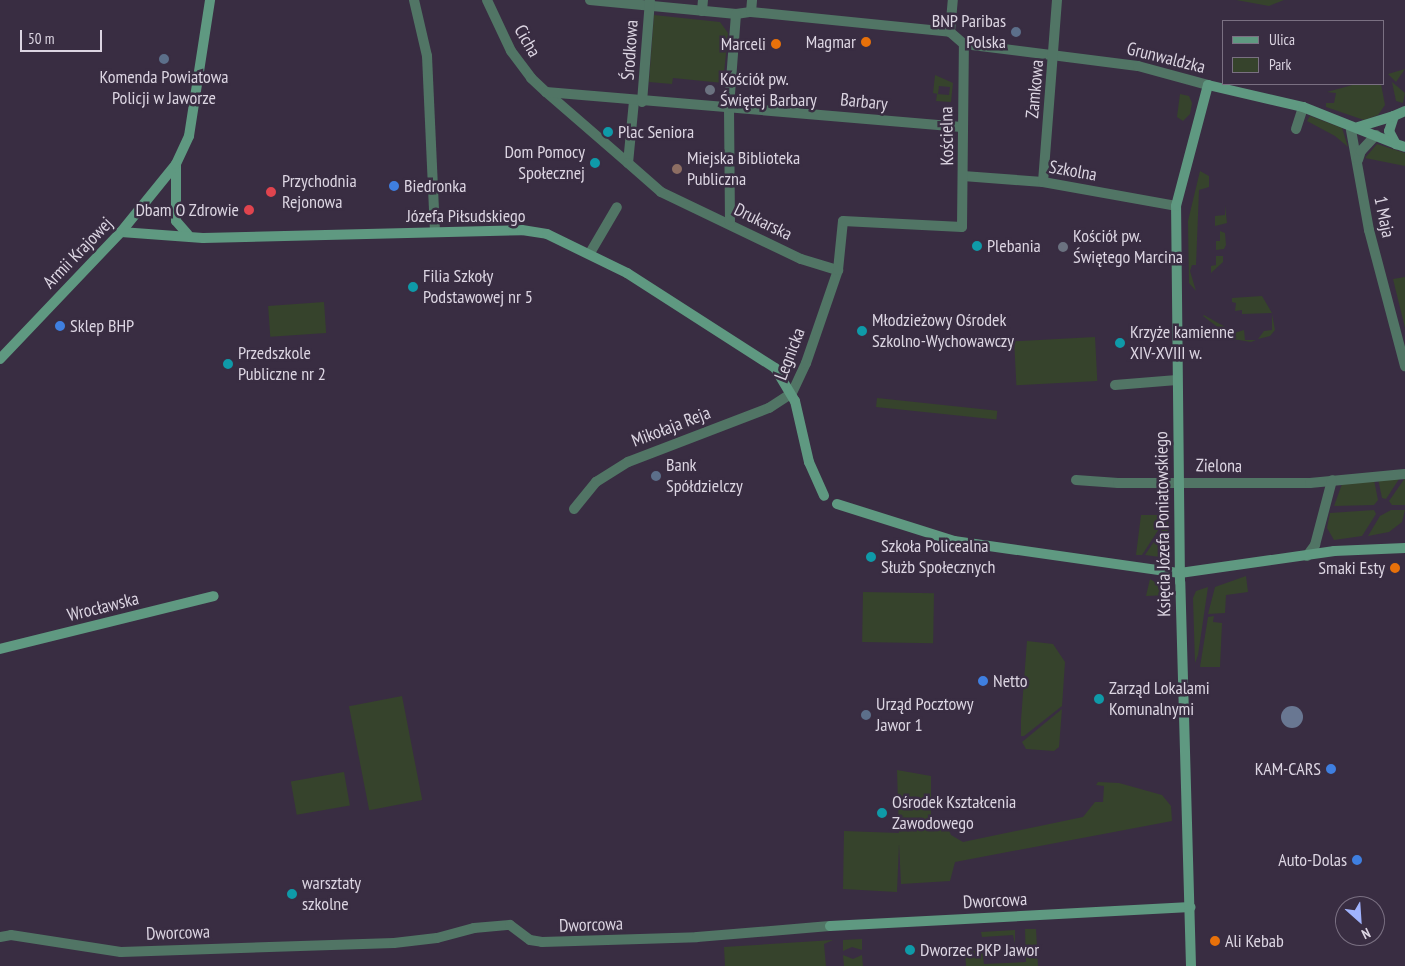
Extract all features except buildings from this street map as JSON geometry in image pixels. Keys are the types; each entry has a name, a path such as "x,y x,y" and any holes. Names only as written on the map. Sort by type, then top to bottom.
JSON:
{"street":[{"name":"Armii Krajowej","path":"0,360 121,232 176,164 189,136 210,0"},
{"path":"414,0 427,56 435,231"},
{"name":"Cicha","path":"487,0 511,51 531,78 546,92"},
{"path":"590,0 703,5 736,14 751,12 950,32 964,44"},
{"path":"751,12 752,0"},
{"path":"950,32 953,0"},
{"name":"Zamkowa","path":"1043,182 1055,53 1057,0"},
{"name":"Środkowa","path":"638,102 650,3"},
{"path":"730,223 729,107 736,14"},
{"name":"Grunwaldzka","path":"964,44 1055,53 1138,66 1208,85 1303,107 1400,145"},
{"name":"Kościelna","path":"843,221 962,227 964,44"},
{"name":"Księcia Józefa Poniatowskiego","path":"1191,966 1180,573 1176,206 1208,85"},
{"path":"546,92 638,102 628,163"},
{"path":"546,92 628,163"},
{"name":"Barbary","path":"638,102 729,107 962,127"},
{"path":"1296,130 1303,107"},
{"path":"1355,128 1374,125 1401,112"},
{"path":"1400,145 1389,131 1401,112"},
{"name":"1 Maja","path":"1355,128 1351,130 1369,230 1405,366"},
{"path":"1358,161 1361,151 1376,136"},
{"name":"Drukarska","path":"628,163 661,192 730,223 801,259 838,270"},
{"name":"Armii Krajowej","path":"176,164 176,221 188,235"},
{"name":"Szkolna","path":"964,176 1043,182 1176,206"},
{"path":"590,254 616,207"},
{"name":"Legnicka","path":"824,496 809,462 792,393 806,363 838,270 843,221"},
{"name":"Józefa Piłsudskiego","path":"121,232 188,235 203,238 435,231 522,230 547,234 590,254 766,361 782,376 792,393"},
{"path":"1114,385 1177,380"},
{"name":"Mikołaja Reja","path":"574,509 596,482 628,462 769,408 792,393"},
{"name":"Zielona","path":"1076,480 1118,483 1332,480 1405,474"},
{"path":"1307,556 1315,545 1332,480"},
{"path":"837,504 954,541 1180,573 1363,548 1405,548"},
{"name":"Wrocławska","path":"0,649 214,596"},
{"name":"Dworcowa","path":"0,937 10,936 122,952 394,943 437,938 474,928 510,925 530,940 542,942 698,937 830,926 1190,907"}],"green space":[{"path":"1236,0 1284,0 1269,6"},
{"path":"654,15 720,22 728,33 723,83 673,78 672,84 649,82"},
{"path":"1405,69 1396,82 1388,74"},
{"path":"935,75 953,83 951,102 936,101 937,94 949,95 950,87 939,86 938,94 933,93"},
{"path":"1392,82 1405,93 1403,103 1396,101"},
{"path":"1352,85 1381,85 1385,105 1378,115 1364,120 1326,107 1326,103 1334,103 1336,93 1327,92"},
{"path":"1180,94 1189,96 1192,103 1190,114 1183,121 1177,117"},
{"path":"1310,116 1342,128 1348,147 1335,136 1307,121"},
{"path":"1377,144 1405,153 1405,166 1365,158"},
{"path":"1200,171 1209,176 1209,187 1199,190 1196,265 1192,265 1190,271 1196,291 1189,283 1188,221"},
{"path":"1225,205 1227,223 1215,226 1215,216 1225,215"},
{"path":"1220,231 1225,233 1226,245 1224,249 1216,250 1216,241 1220,241"},
{"path":"1216,256 1223,256 1223,262 1211,273 1211,266 1216,265"},
{"path":"1405,277 1405,328 1393,279"},
{"path":"1262,296 1272,313 1242,314 1242,310 1235,311 1236,303 1232,302 1232,298"},
{"path":"324,302 326,333 270,337 268,306"},
{"path":"1272,314 1275,330 1270,336 1258,339 1264,331 1272,330"},
{"path":"1203,316 1227,328 1228,335"},
{"path":"1244,330 1245,340 1256,340 1251,342 1233,339 1228,335"},
{"path":"1095,337 1097,381 1016,385 1014,341"},
{"path":"877,398 997,411 996,420 876,407"},
{"path":"1401,476 1386,499 1382,498 1378,479"},
{"path":"1405,478 1405,505 1392,505 1389,501"},
{"path":"1374,480 1378,500 1374,505 1334,506 1342,484"},
{"path":"1374,510 1376,514 1362,536 1334,540 1327,528 1330,513"},
{"path":"1391,510 1405,510 1402,522 1389,532 1368,536 1380,516"},
{"path":"1141,515 1168,515 1142,555 1136,555"},
{"path":"1168,521 1168,558 1145,555"},
{"path":"1246,576 1248,592 1226,595 1225,613 1208,614 1215,587"},
{"path":"1150,579 1161,586 1167,595 1146,596"},
{"path":"1208,587 1198,655 1195,663 1193,598 1196,591"},
{"path":"863,592 934,593 933,643 862,642"},
{"path":"1214,616 1213,622 1222,623 1220,667 1200,667 1208,617"},
{"path":"1027,641 1053,644 1065,662 1062,706 1024,736 1021,736 1021,720"},
{"path":"402,696 422,800 369,810 349,706"},
{"path":"1062,709 1059,747 1054,751 1026,749 1022,742"},
{"path":"897,770 931,776 931,820 945,821 951,835 963,842 1083,817 1095,802 1103,802 1104,786 1096,785 1098,782 1119,783 1162,795 1171,806 1172,821 955,862 950,881 901,884 899,844 897,892 843,889 844,831 899,833"},
{"path":"344,772 350,805 297,815 291,781"},
{"path":"1025,929 1036,929 1038,966 966,966 965,951 982,950 984,964 1026,962"},
{"path":"1015,930 1015,944 1013,935 982,937 981,932"},
{"path":"862,939 862,950 852,947 843,951 843,940"},
{"path":"833,940 824,944 826,966 725,966 724,947"},
{"path":"843,955 853,959 862,955 863,966 844,966"}],"water":[{"path":"1292,706 1300,709 1303,717 1300,725 1292,728 1284,725 1281,717 1284,709"}],"place":[{"name":"BNP Paribas Polska","path":"1016,32"},
{"name":"Magmar","path":"866,42"},
{"name":"Marceli","path":"776,44"},
{"name":"Komenda Powiatowa Policji w Jaworze","path":"164,59"},
{"name":"Kościół pw. Świętej Barbary","path":"710,90"},
{"name":"Plac Seniora","path":"608,132"},
{"name":"Dom Pomocy Społecznej","path":"595,163"},
{"name":"Miejska Biblioteka Publiczna","path":"677,169"},
{"name":"Biedronka","path":"394,186"},
{"name":"Przychodnia Rejonowa","path":"271,192"},
{"name":"Dbam O Zdrowie","path":"249,210"},
{"name":"Plebania","path":"977,246"},
{"name":"Kościół pw. Świętego Marcina","path":"1063,247"},
{"name":"Filia Szkoły Podstawowej nr 5","path":"413,287"},
{"name":"Sklep BHP","path":"60,326"},
{"name":"Młodzieżowy Ośrodek Szkolno-Wychowawczy","path":"862,331"},
{"name":"Krzyże kamienne XIV-XVIII w.","path":"1120,343"},
{"name":"Przedszkole Publiczne nr 2","path":"228,364"},
{"name":"Bank Spółdzielczy","path":"656,476"},
{"name":"Szkoła Policealna Służb Społecznych","path":"871,557"},
{"name":"Smaki Esty","path":"1395,568"},
{"name":"Netto","path":"983,681"},
{"name":"Zarząd Lokalami Komunalnymi","path":"1099,699"},
{"name":"Urząd Pocztowy Jawor 1","path":"866,715"},
{"name":"KAM-CARS","path":"1331,769"},
{"name":"Ośrodek Kształcenia Zawodowego","path":"882,813"},
{"name":"Auto-Dolas","path":"1357,860"},
{"name":"warsztaty szkolne","path":"292,894"},
{"name":"Ali Kebab","path":"1215,941"},
{"name":"Dworzec PKP Jawor","path":"910,950"}]}
